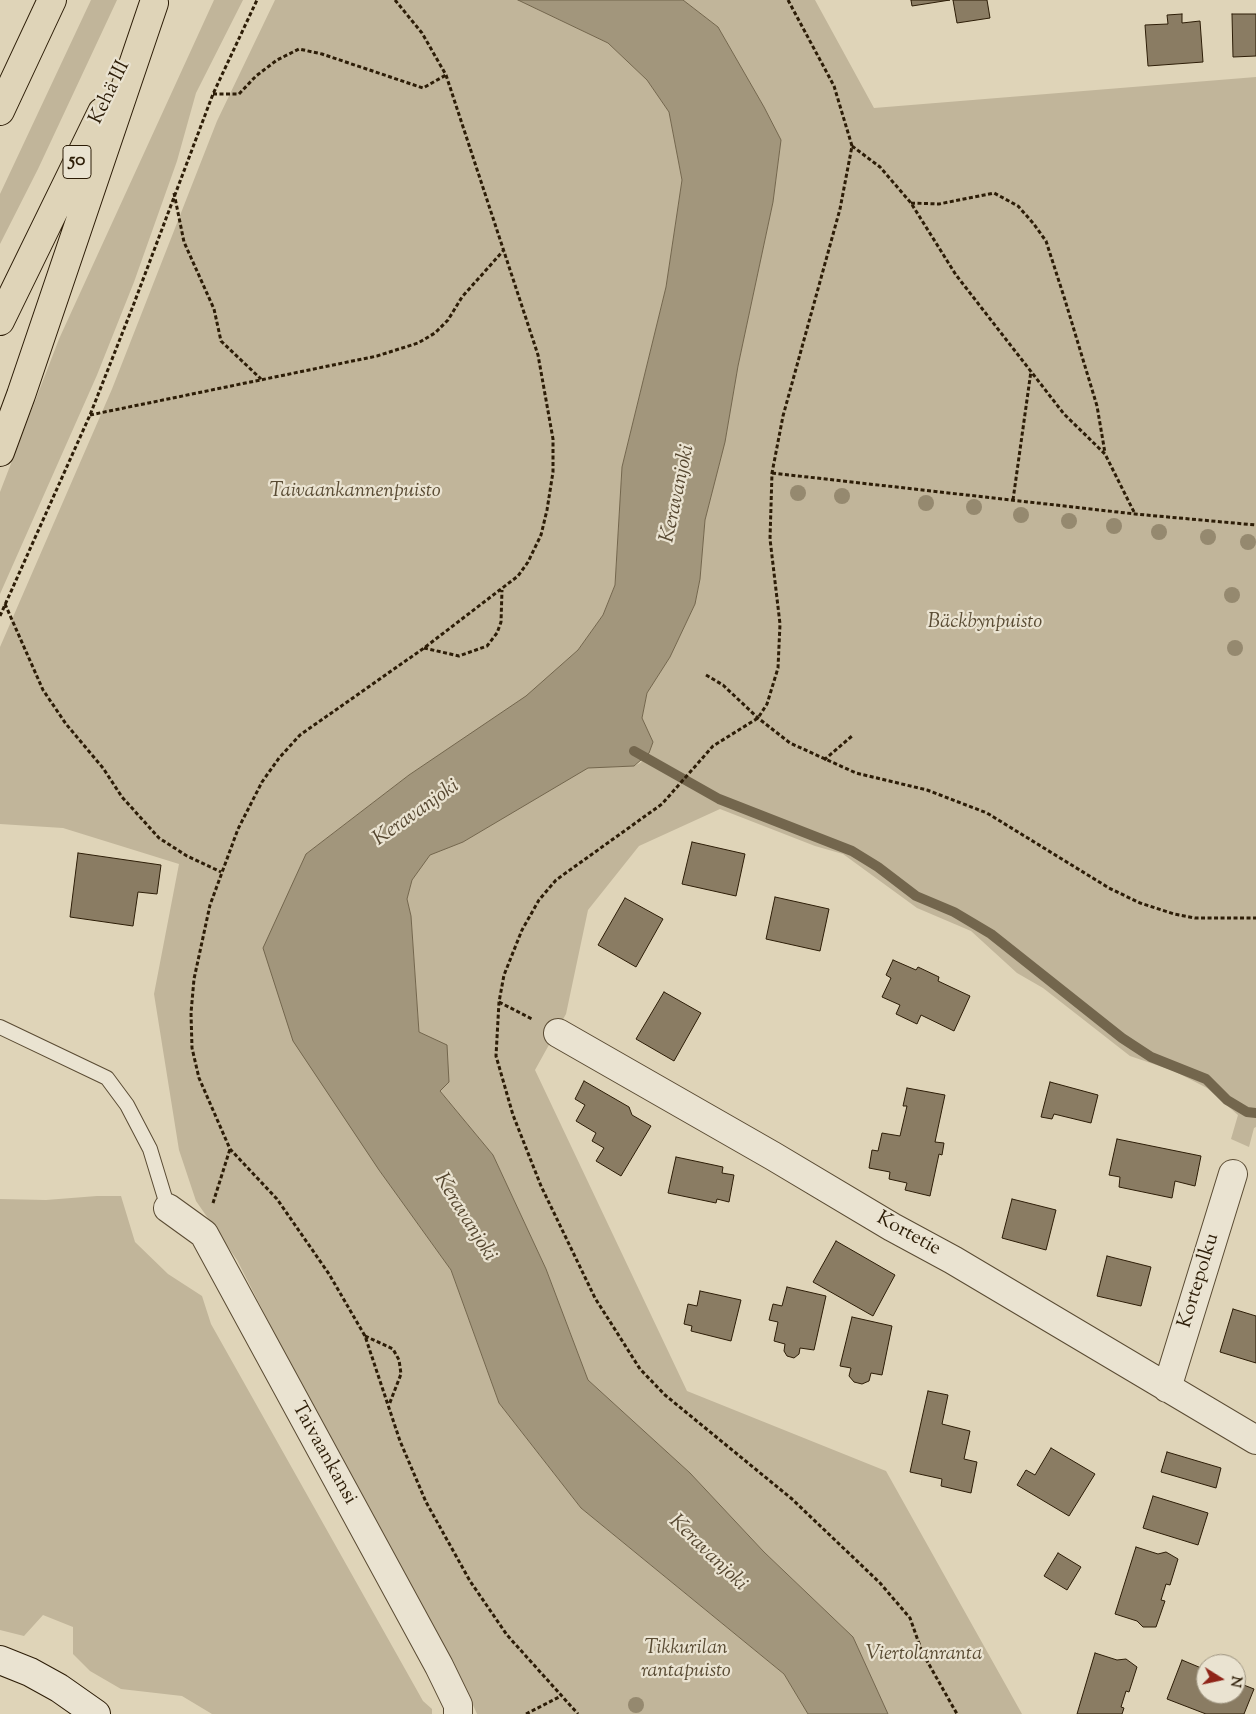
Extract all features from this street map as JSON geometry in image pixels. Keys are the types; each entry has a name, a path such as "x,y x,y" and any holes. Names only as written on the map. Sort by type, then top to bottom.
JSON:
{"highway":[{"path":"0,111 52,0"},
{"path":"0,452 155,2"},
{"name":"Kehä III","path":"0,321 155,2"}],"street":[{"name":"Kortetie","path":"558,1033 773,1156 892,1227 953,1260 1256,1440"},
{"name":"Kortepolku","path":"1167,1388 1233,1174"},
{"name":"Taivaankansi","path":"168,1208 204,1234 439,1666 458,1705 458,1714"},
{"path":"0,1660 30,1672 59,1688 96,1714"}],"lane":[{"path":"0,1028 107,1078 127,1105 150,1149 168,1208"}],"path":[{"path":"0,616 90,415 213,94 257,0"},
{"path":"395,0 422,34 446,75 538,355 546,391 553,439 553,472 541,535 528,562 518,576 424,648 300,735 279,758 262,782 238,830 210,906 194,979 191,1013 192,1048 199,1078 230,1149 276,1199 329,1274 365,1336 400,1441 426,1502 470,1581 507,1635 578,1714"},
{"path":"788,0 834,86 852,146 840,209 783,416 772,474 770,539 780,624 778,668 767,704 758,718 713,746 662,804 556,880 539,900 522,930 504,975 499,1002 496,1056 513,1115 541,1186 574,1256 615,1332 640,1369 665,1394 792,1499 880,1583 910,1618 922,1652 957,1714"},
{"path":"213,94 239,94 256,76 277,60 299,49 322,54 423,88 446,75"},
{"path":"852,146 880,167 911,203 956,275 1032,370 1064,414 1105,454"},
{"path":"174,192 184,242 214,309 221,341 261,379"},
{"path":"911,203 939,204 994,193 1018,206 1046,241 1097,406 1105,454 1135,514"},
{"path":"90,415 377,356 418,344 435,334 448,320 462,297 503,251"},
{"path":"1012,500 1032,370"},
{"path":"772,474 1135,514 1256,525"},
{"path":"424,648 460,656 487,646 497,633 501,622 502,589"},
{"path":"5,604 43,690 66,724 103,768 122,797 159,838 187,856 221,872"},
{"path":"706,675 723,685 758,718 790,743 856,773 952,798 987,813 1109,888 1140,903 1174,914 1195,918 1256,918"},
{"path":"824,760 852,736"},
{"path":"499,1002 558,1033"},
{"path":"204,1234 230,1149"},
{"path":"365,1336 393,1349 399,1360 401,1374 388,1406"},
{"path":"526,1714 561,1696"}],"green space":[{"path":"91,0 117,0 38,169 0,244 0,194"},
{"path":"214,0 243,0 196,93 177,161 134,282 97,375 0,594 0,492 59,339"},
{"name":"Taivaankannenpuisto","path":"275,0 518,0 608,43 647,80 669,112 682,180 666,287 622,467 615,585 603,615 578,650 526,697 409,775 306,854 379,1170 451,1270 499,1403 581,1508 784,1674 808,1714 477,1714 461,1678 330,1442 237,1260 196,1201 179,1150 154,994 179,864 63,828 0,824 0,647 112,389 217,121"},
{"name":"Bäckbynpuisto","path":"683,0 815,0 874,108 1256,77 1256,1127 1254,1128 1249,1147 1231,1139 1238,1115 1207,1088 1174,1071 1130,1056 1043,988 1017,973 971,931 917,908 843,854 815,846 720,809 639,846 588,910 566,1014 535,1070 687,1391 886,1471 1022,1714 888,1714 853,1637 764,1552 690,1473 588,1380 546,1269 493,1155 440,1091 419,1032 411,916 407,899 412,880 430,854 463,842 588,767 634,766 640,763 649,753 653,742 642,718 647,693 670,657 695,604 700,579 705,520 725,442 738,366 773,202 781,140 718,27"},
{"path":"121,1196 135,1242 168,1274 202,1296 211,1324 423,1701 432,1709 432,1714 212,1714 182,1696 121,1689 90,1671 73,1654 73,1627 43,1615 24,1636 0,1630 0,1199 46,1200"}],"water":[{"name":"Keravanjoki","path":"518,0 683,0 718,27 781,140 773,202 738,366 725,442 705,520 700,579 695,604 670,657 647,693 642,718 653,742 649,753 634,766 588,768 463,842 430,855 412,880 407,899 411,916 419,1032 447,1045 449,1082 440,1091 493,1155 546,1269 588,1380 690,1473 764,1552 853,1637 888,1714 808,1714 784,1674 581,1508 499,1403 451,1270 379,1170 293,1041 263,948 306,854 409,775 526,696 578,650 603,615 615,585 622,467 666,287 682,180 669,112 647,80 608,43"}],"building":[{"path":"911,0 950,0 912,6"},
{"path":"953,0 987,0 990,18 957,23"},
{"path":"1182,14 1182,23 1200,21 1203,62 1148,66 1145,25 1168,24 1167,15"},
{"path":"1232,14 1256,14 1256,56 1233,57"},
{"path":"692,842 745,854 736,896 682,884"},
{"path":"78,853 161,865 157,894 138,892 133,926 70,917"},
{"path":"775,897 829,909 820,951 766,939"},
{"path":"625,898 663,919 636,967 598,945"},
{"path":"893,960 916,970 918,967 939,977 938,981 970,996 954,1031 921,1015 917,1024 896,1014 900,1005 882,997 891,978 886,975"},
{"path":"664,992 701,1013 674,1061 636,1039"},
{"path":"584,1081 629,1107 632,1115 651,1126 621,1176 596,1161 604,1148 592,1141 596,1133 576,1121 585,1105 575,1099"},
{"path":"1050,1082 1098,1095 1091,1123 1054,1114 1052,1119 1041,1117"},
{"path":"907,1088 945,1095 935,1142 944,1143 942,1155 939,1154 930,1196 905,1190 907,1183 889,1179 890,1172 869,1168 872,1150 878,1151 882,1133 900,1136 907,1106 903,1106"},
{"path":"1117,1139 1201,1156 1195,1186 1175,1181 1172,1198 1119,1187 1120,1177 1109,1175"},
{"path":"676,1157 723,1167 722,1173 734,1175 729,1202 717,1199 716,1203 668,1193"},
{"path":"1012,1199 1056,1210 1046,1250 1002,1238"},
{"path":"836,1241 895,1275 873,1316 813,1282"},
{"path":"1107,1256 1151,1267 1141,1306 1097,1296"},
{"path":"787,1287 826,1296 814,1350 800,1348 799,1354 794,1358 787,1356 784,1351 785,1344 774,1341 778,1322 769,1320 773,1304 782,1306"},
{"path":"700,1291 741,1300 731,1341 691,1331 692,1326 684,1324 688,1304 697,1306"},
{"path":"1233,1309 1256,1316 1256,1363 1220,1352"},
{"path":"852,1317 892,1326 882,1375 871,1373 869,1381 862,1384 854,1382 849,1376 851,1368 840,1366"},
{"path":"928,1391 948,1395 942,1424 970,1431 964,1459 977,1462 971,1493 941,1486 942,1479 910,1472"},
{"path":"1051,1448 1095,1474 1069,1516 1017,1485 1026,1470 1035,1475"},
{"path":"1167,1452 1221,1468 1216,1488 1161,1472"},
{"path":"1153,1496 1208,1513 1198,1545 1143,1528"},
{"path":"1136,1547 1158,1554 1166,1552 1178,1559 1170,1585 1166,1584 1161,1600 1165,1601 1156,1627 1143,1627 1137,1621 1115,1614"},
{"path":"1058,1553 1081,1567 1067,1590 1044,1576"},
{"path":"1095,1653 1117,1660 1126,1659 1137,1667 1129,1692 1126,1691 1121,1707 1124,1708 1122,1714 1077,1714"},
{"path":"1182,1660 1196,1666 1196,1704 1246,1704 1246,1686 1254,1689 1244,1714 1206,1714 1167,1699"}],"waterway":[{"path":"634,751 719,799 852,851 878,867 916,896 954,912 991,934 1122,1038 1151,1057 1206,1079 1227,1100 1247,1112 1256,1113"}],"park label":[{"name":"Viertolanranta","path":"924,1656"},
{"name":"Tikkurilan rantapuisto","path":"686,1662"}]}
